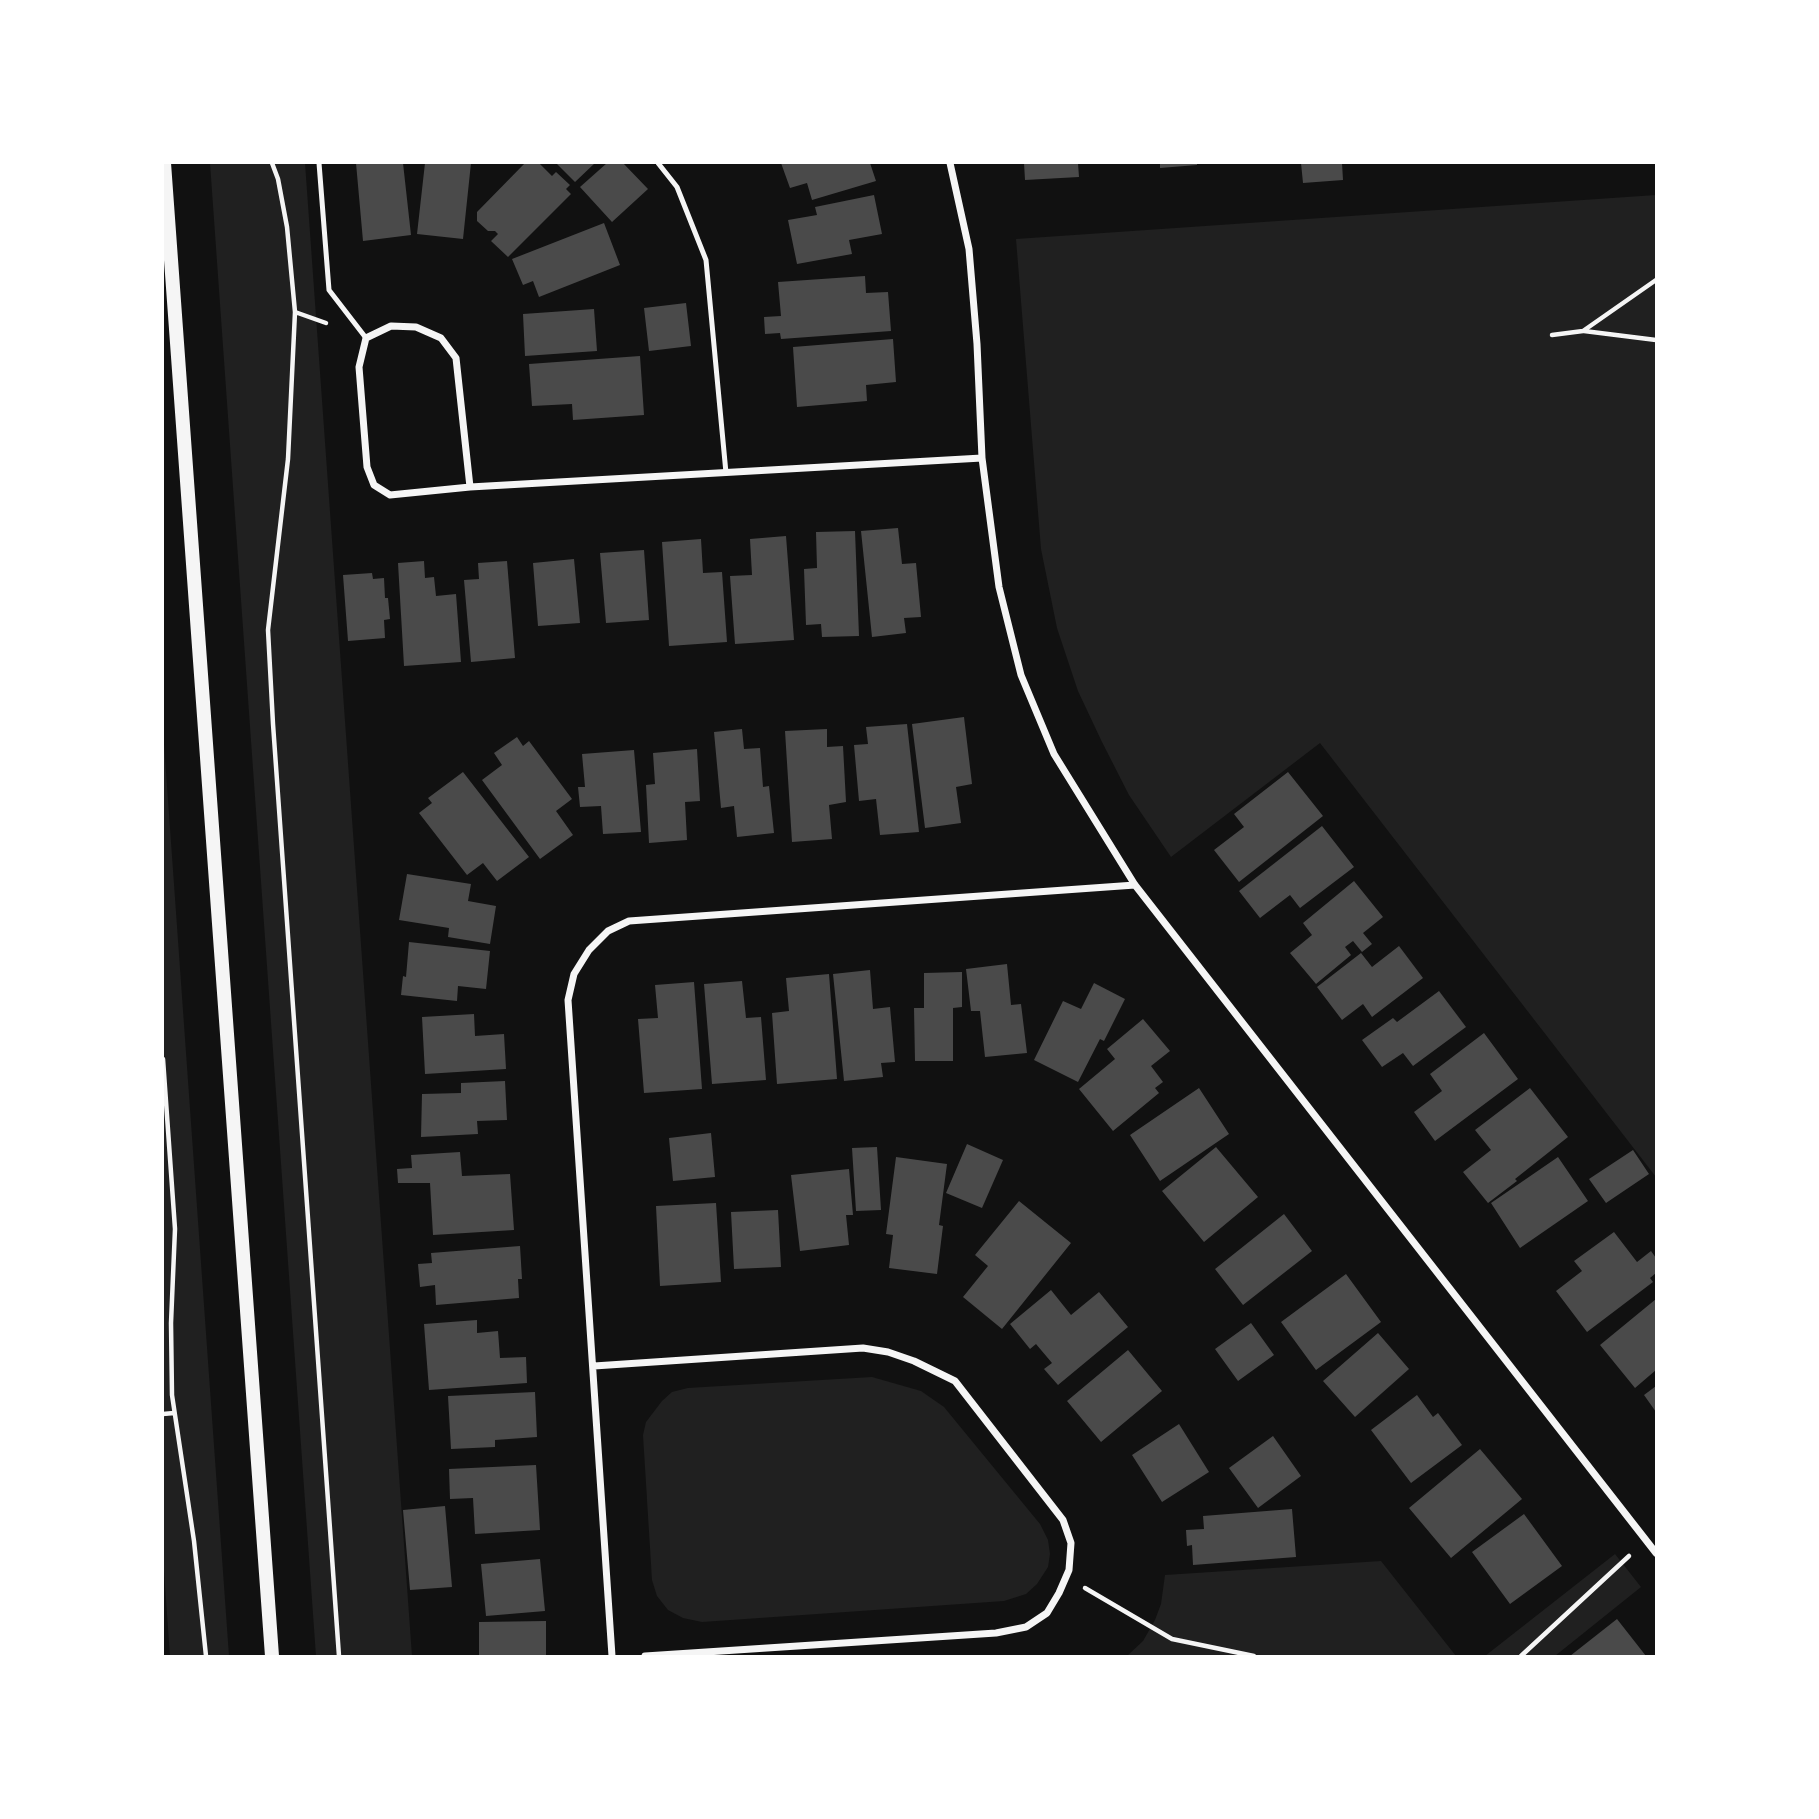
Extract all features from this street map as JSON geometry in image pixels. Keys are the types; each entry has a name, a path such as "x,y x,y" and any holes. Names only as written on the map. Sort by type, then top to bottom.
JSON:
{"main road":[{"path":"164,163 272,1656"}],"street":[{"path":"950,163 969,249 982,458 999,587 1021,674 1054,754 1135,885 1656,1553"},
{"path":"470,488 456,358 442,338 416,327 391,326 366,338 359,367 367,467 374,485 390,495 982,458"},
{"path":"612,1656 568,1000 574,974 589,950 608,931 629,920 1135,885"},
{"path":"594,1366 863,1348 888,1352 914,1361 955,1381 1063,1520 1071,1543 1066,1576 1047,1613 1026,1627 1006,1631 646,1656"},
{"path":"1647,1539 1656,1533"}],"lane":[{"path":"319,163 329,290 366,338"},
{"path":"658,163 677,187 706,260 726,473"}],"path":[{"path":"272,163 278,179 287,228 295,312 288,459 268,630 340,1656"},
{"path":"1583,331 1656,280"},
{"path":"1552,335 1583,331 1656,340"},
{"path":"163,1059 175,1229 172,1395 194,1541 206,1656"},
{"path":"163,1414 174,1413"},
{"path":"1521,1656 1647,1539"},
{"path":"1066,1576 1172,1639 1254,1656"}],"shaded area":[{"path":"210,163 305,163 412,1656 316,1656"},
{"path":"1656,195 1656,1177 1320,743 1171,857 1129,795 1102,742 1078,691 1057,628 1041,549 1016,239"},
{"path":"163,730 229,1656 170,1656 163,1557"},
{"path":"872,1377 921,1391 944,1407 1040,1524 1048,1540 1050,1554 1048,1567 1037,1584 1026,1594 1004,1601 702,1622 683,1618 668,1610 657,1596 652,1580 643,1435 646,1422 662,1401 672,1392 688,1388"},
{"path":"1615,1554 1641,1587 1555,1656 1485,1656"},
{"path":"1381,1561 1456,1656 1127,1656 1143,1641 1155,1620 1161,1604 1165,1575"}],"building":[{"path":"356,163 403,163 411,235 363,241"},
{"path":"425,163 471,163 463,239 417,234"},
{"path":"525,163 539,163 552,176 556,172 570,185 566,189 571,194 508,257 491,241 498,234 488,231 477,221 477,212"},
{"path":"556,163 595,163 575,182"},
{"path":"607,163 623,163 648,189 612,222 580,187"},
{"path":"781,163 870,163 876,181 812,200 807,183 790,188"},
{"path":"1024,163 1078,163 1079,177 1025,180"},
{"path":"1160,163 1197,163 1197,165 1160,168"},
{"path":"1301,163 1342,163 1343,180 1303,183"},
{"path":"874,195 882,234 849,240 852,254 797,264 788,220 817,215 815,207"},
{"path":"604,223 620,265 539,297 533,281 523,285 512,259"},
{"path":"865,276 866,293 888,292 891,331 781,339 780,333 765,334 764,317 781,316 778,282"},
{"path":"686,303 691,346 649,351 644,308"},
{"path":"594,309 597,351 525,356 523,314"},
{"path":"893,339 896,382 866,385 867,401 797,407 793,347"},
{"path":"640,356 644,415 573,420 572,404 532,406 529,364"},
{"path":"898,528 902,564 916,563 921,617 904,618 906,633 872,637 861,531"},
{"path":"855,531 859,636 822,637 821,624 806,625 804,569 817,568 816,532"},
{"path":"786,536 794,640 735,644 730,576 752,575 750,539"},
{"path":"701,539 703,573 722,572 727,642 669,646 662,542"},
{"path":"644,550 649,620 606,623 600,553"},
{"path":"574,559 580,623 538,626 533,563"},
{"path":"424,561 425,578 434,577 436,596 456,594 461,662 404,666 398,563"},
{"path":"507,561 515,658 471,662 464,580 479,579 478,563"},
{"path":"372,573 373,579 384,578 385,598 388,598 390,619 384,620 385,638 348,641 343,575"},
{"path":"964,717 972,784 956,787 961,823 925,828 912,724"},
{"path":"907,724 919,832 880,835 876,799 859,801 854,745 868,744 866,727"},
{"path":"742,729 744,749 760,748 763,787 769,786 774,833 737,837 734,806 721,808 714,732"},
{"path":"827,729 827,747 843,746 846,802 829,805 832,839 792,842 785,731"},
{"path":"517,737 523,746 529,741 572,799 556,811 573,835 540,859 482,780 502,765 494,753"},
{"path":"697,749 700,801 685,802 687,840 649,843 646,785 655,784 653,753"},
{"path":"634,750 641,832 603,834 601,806 580,807 578,787 585,787 582,754"},
{"path":"463,772 529,857 497,881 483,863 467,875 419,813 432,803 428,798"},
{"path":"1288,772 1323,816 1239,882 1214,850 1244,827 1234,814"},
{"path":"1322,826 1354,867 1300,908 1290,895 1260,918 1239,891"},
{"path":"407,874 471,884 468,901 496,906 490,944 448,937 449,928 399,920"},
{"path":"1354,881 1383,917 1363,933 1372,944 1362,952 1353,941 1345,947 1351,955 1316,984 1290,953 1312,935 1303,923"},
{"path":"409,942 490,951 486,989 458,986 457,1001 401,995 403,976 406,977"},
{"path":"1399,946 1423,978 1372,1017 1363,1004 1342,1020 1317,987 1361,953 1372,967"},
{"path":"1007,964 1011,1005 1021,1004 1027,1053 985,1057 980,1011 971,1011 966,969"},
{"path":"870,970 873,1009 890,1007 895,1062 881,1063 883,1077 844,1081 833,974"},
{"path":"962,972 962,1007 953,1008 953,1061 915,1061 914,1008 924,1008 924,973"},
{"path":"829,974 837,1079 777,1084 772,1013 789,1011 786,978"},
{"path":"742,981 746,1018 761,1017 766,1080 712,1084 704,984"},
{"path":"694,982 702,1089 644,1093 638,1019 658,1018 655,985"},
{"path":"1094,983 1125,999 1104,1041 1100,1039 1078,1082 1034,1060 1063,1001 1081,1009"},
{"path":"1439,991 1466,1027 1413,1066 1403,1053 1382,1067 1362,1040 1393,1018 1397,1022"},
{"path":"474,1014 475,1036 504,1034 506,1069 425,1074 422,1017"},
{"path":"1143,1019 1170,1051 1151,1066 1163,1082 1155,1088 1159,1093 1113,1131 1079,1089 1115,1059 1107,1049"},
{"path":"1484,1033 1518,1079 1435,1141 1414,1112 1442,1091 1430,1074"},
{"path":"505,1081 507,1120 477,1121 478,1134 421,1137 422,1094 461,1093 461,1083"},
{"path":"1199,1088 1229,1134 1160,1181 1130,1135"},
{"path":"1530,1088 1568,1137 1488,1203 1463,1172 1491,1150 1475,1130"},
{"path":"711,1133 715,1177 673,1181 669,1138"},
{"path":"967,1144 1003,1160 982,1208 946,1193"},
{"path":"877,1147 881,1210 856,1211 852,1148"},
{"path":"1216,1147 1258,1197 1204,1242 1162,1191"},
{"path":"1633,1150 1649,1174 1606,1203 1589,1179"},
{"path":"460,1152 462,1176 510,1174 514,1230 433,1235 430,1183 398,1183 397,1169 412,1168 411,1155"},
{"path":"896,1157 947,1164 939,1225 943,1226 937,1274 889,1268 893,1235 886,1234"},
{"path":"1558,1157 1588,1201 1520,1248 1491,1203"},
{"path":"849,1169 853,1215 846,1215 849,1245 800,1251 791,1175"},
{"path":"1019,1201 1071,1243 1002,1329 963,1297 988,1266 975,1255"},
{"path":"716,1203 721,1282 660,1286 656,1206"},
{"path":"778,1210 781,1267 734,1269 731,1212"},
{"path":"1284,1214 1312,1251 1243,1305 1215,1269"},
{"path":"1614,1232 1637,1262 1651,1251 1656,1258 1656,1273 1650,1278 1653,1282 1587,1332 1556,1291 1582,1271 1574,1261"},
{"path":"520,1246 522,1279 518,1279 519,1298 436,1305 435,1285 420,1287 418,1264 432,1263 431,1253"},
{"path":"1346,1274 1381,1322 1316,1370 1281,1322"},
{"path":"1051,1290 1071,1315 1099,1292 1128,1327 1058,1385 1044,1369 1052,1363 1036,1344 1030,1349 1010,1324"},
{"path":"1656,1299 1656,1370 1635,1388 1600,1345"},
{"path":"477,1320 477,1333 498,1331 500,1358 526,1357 527,1383 429,1390 424,1324"},
{"path":"1251,1323 1274,1355 1238,1381 1215,1349"},
{"path":"1378,1333 1409,1369 1355,1417 1323,1381"},
{"path":"1128,1350 1162,1391 1101,1442 1067,1401"},
{"path":"1656,1386 1656,1412 1644,1395"},
{"path":"535,1392 537,1437 495,1440 495,1447 451,1449 448,1396"},
{"path":"1417,1395 1433,1417 1438,1413 1462,1445 1411,1483 1371,1430"},
{"path":"1179,1424 1209,1472 1162,1502 1132,1455"},
{"path":"1273,1436 1301,1476 1258,1508 1229,1468"},
{"path":"1480,1449 1522,1499 1451,1558 1409,1508"},
{"path":"536,1465 540,1530 475,1534 473,1498 450,1499 449,1469"},
{"path":"445,1506 452,1587 410,1590 403,1510"},
{"path":"1292,1509 1296,1557 1193,1565 1192,1545 1187,1546 1186,1530 1204,1529 1203,1516"},
{"path":"1524,1514 1562,1566 1510,1604 1472,1552"},
{"path":"540,1559 545,1611 486,1616 481,1564"},
{"path":"1617,1619 1646,1656 1570,1656"},
{"path":"546,1621 546,1656 479,1656 479,1622"}]}
